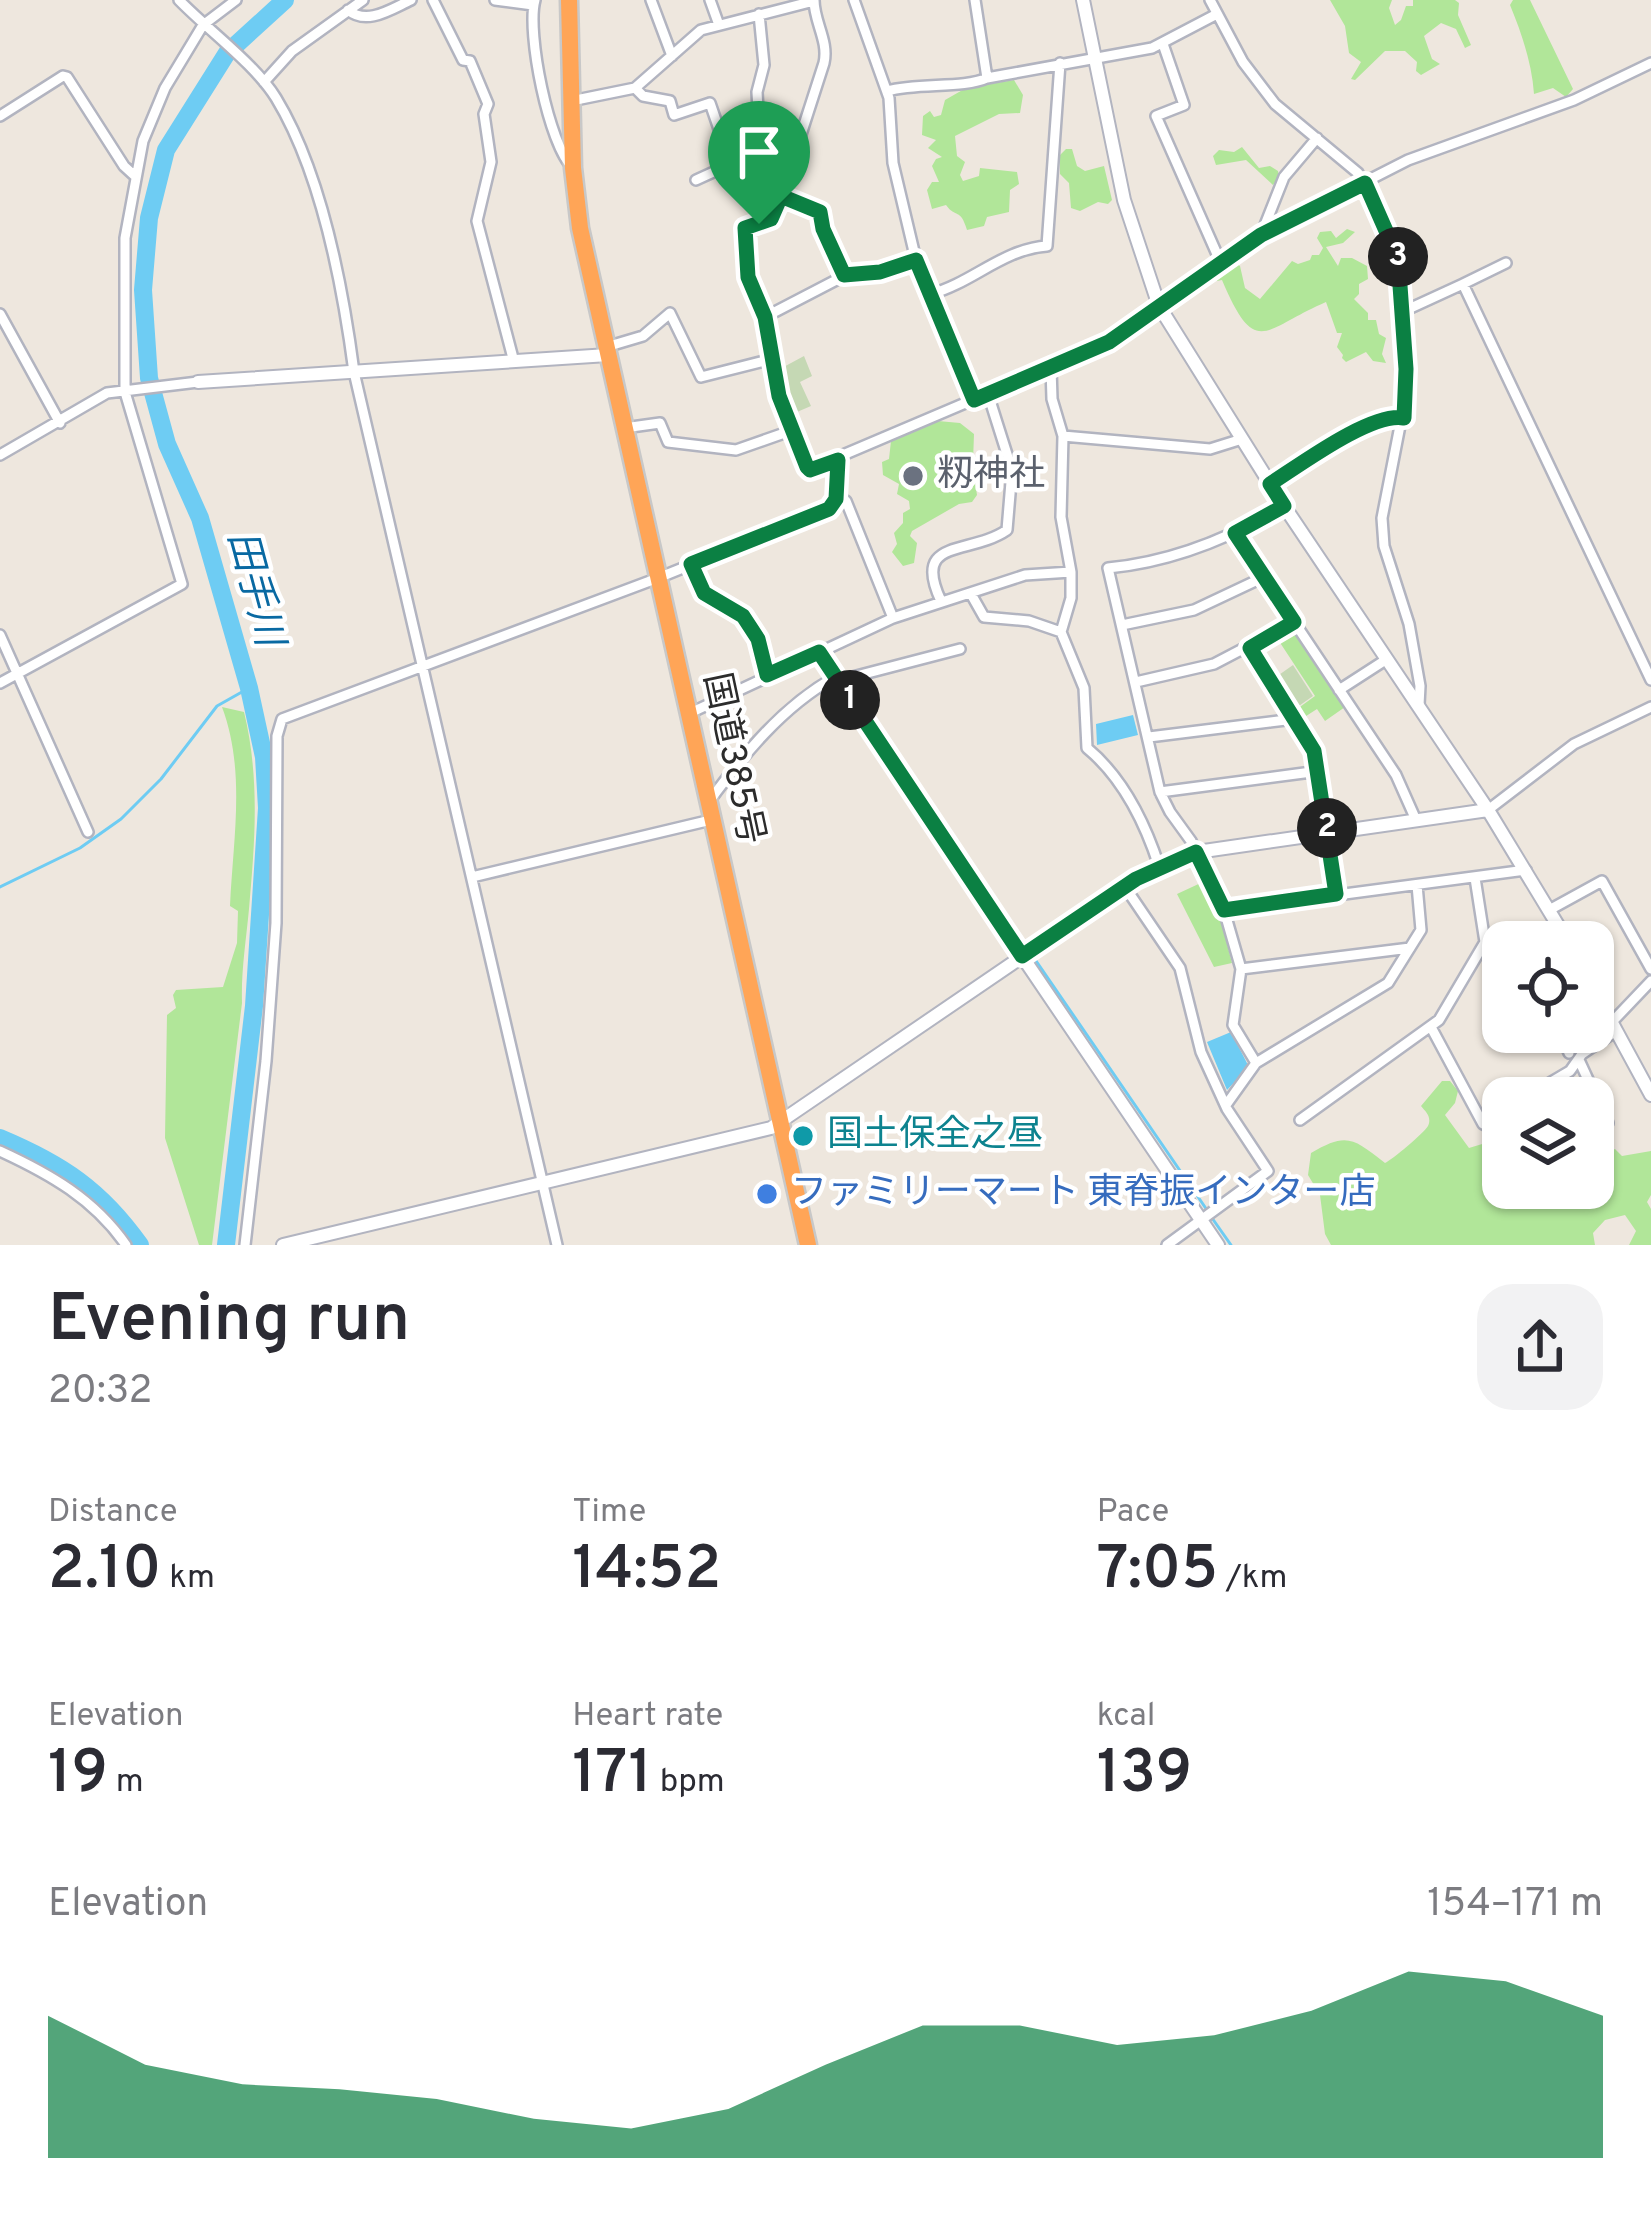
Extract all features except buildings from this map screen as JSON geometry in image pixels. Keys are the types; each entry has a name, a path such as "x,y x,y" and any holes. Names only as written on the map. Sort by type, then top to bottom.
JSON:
{"highway":[{"name":"国道385号","path":"570,0 573,168 580,228 808,1245"}],"street":[{"path":"179,0 261,80 287,122 319,208 343,291 354,372 557,1245"},
{"path":"0,683 182,584 125,392 125,238 142,140 165,88 206,27 236,0"},
{"path":"261,80 292,51 363,0"},
{"path":"348,10 368,18 411,0"},
{"path":"433,0 456,53 470,61 488,104 484,114 491,162 477,221 514,362"},
{"path":"495,0 534,3 531,22 556,139 562,158 573,168"},
{"path":"651,0 672,56"},
{"path":"710,0 719,25"},
{"path":"854,0 893,116 892,163 916,260 974,400"},
{"path":"975,0 987,78"},
{"path":"1083,0 1124,200 1159,305 1241,440 1557,921"},
{"path":"1210,0 1256,81 1275,104 1345,160 1365,183 1398,258 1404,418 1382,518 1384,546 1408,624 1420,686 1418,706"},
{"path":"571,101 635,88 701,29 766,8 814,1 814,18 826,54 771,219 745,228 748,277 765,317 779,396 810,470 1109,342 1261,235 1365,183 1454,140 1574,100 1651,63"},
{"path":"766,8 764,65 757,92 759,129 766,157 795,152"},
{"path":"886,92 920,83 976,82 1163,44 1216,14"},
{"path":"1163,44 1184,105 1156,116 1220,261"},
{"path":"931,295 1010,255 1047,246 1060,63"},
{"path":"0,116 67,77 124,166 136,177"},
{"path":"635,88 643,96 670,101 674,115 710,103 731,164 696,180"},
{"path":"1261,235 1284,177 1317,138"},
{"path":"781,196 820,212 844,275"},
{"path":"765,317 844,275 880,272 916,260"},
{"path":"1402,312 1506,263"},
{"path":"1462,284 1651,680"},
{"path":"0,455 107,393 607,351 644,336 670,313 700,377 772,359"},
{"path":"0,314 60,422"},
{"path":"1051,368 1052,399 1064,436 1061,517 1071,572 1071,598 1061,632 1084,688 1087,748 1109,767 1142,824 1159,866"},
{"path":"941,601 929,570 934,562 951,550 976,545 1007,530 1012,470 988,394"},
{"path":"1270,484 1368,425 1392,416 1404,418"},
{"path":"624,428 655,421 668,442 724,450 793,430"},
{"path":"1064,436 1210,449 1241,440"},
{"path":"245,1245 276,923 277,736 282,719 829,509 836,499 838,460"},
{"path":"836,499 845,502 893,618"},
{"path":"1256,1063 1233,1025 1241,969 1224,910 1160,792 1108,568 1155,562 1235,533 1284,506"},
{"path":"1235,533 1396,775 1416,820"},
{"path":"691,564 704,593 743,616 758,639 767,675"},
{"path":"688,714 893,618 1025,575 1071,572"},
{"path":"1121,625 1194,610 1264,577"},
{"path":"971,594 984,617 1029,621 1061,632"},
{"path":"1136,682 1184,673 1250,648 1294,622"},
{"path":"0,635 88,832"},
{"path":"1250,648 1310,740 1319,771 1336,894"},
{"path":"472,877 710,811 741,759 802,696 836,679 959,649"},
{"path":"819,652 1218,1245"},
{"path":"1340,690 1387,659"},
{"path":"283,1245 750,1135 780,1120 1159,866 1196,852 1488,810 1574,744 1651,707"},
{"path":"1149,736 1294,719"},
{"path":"1160,792 1319,771"},
{"path":"1224,910 1526,870"},
{"path":"1300,1120 1432,1029 1485,943 1475,878"},
{"path":"1551,909 1603,881 1651,969"},
{"path":"1226,1105 1256,1063 1388,983 1422,922 1417,885"},
{"path":"1125,887 1180,968 1201,1052 1268,1174 1167,1245"},
{"path":"1241,969 1410,948"},
{"path":"1651,981 1614,1027 1651,1095"},
{"path":"1432,1029 1482,1122"},
{"path":"1572,1053 1584,1077"},
{"path":"1574,1057 1583,1053"},
{"path":"1560,1077 1570,1071 1574,1057"},
{"path":"0,1151 50,1174 84,1198 126,1245"}],"green space":[{"path":"1330,0 1392,0 1389,8 1395,25 1413,0 1455,0 1471,45 1465,48 1456,29 1441,23 1424,36 1432,59 1440,64 1421,75 1416,71 1417,62 1405,51 1385,51 1351,79 1361,62 1349,53 1345,26"},
{"path":"1513,0 1530,0 1573,89 1566,97 1553,88 1534,94 1526,49 1510,5"},
{"path":"1014,80 1023,95 1020,113 999,114 955,136 957,156 965,162 960,175 963,181 979,176 980,168 1017,172 1019,184 1010,190 1009,212 987,217 984,226 967,230 962,218 946,205 932,209 927,190 932,182 939,182 932,166 942,157 928,148 936,140 922,135 923,116 930,111 934,117 941,115 945,100 966,88"},
{"path":"1242,147 1259,168 1270,166 1278,171 1273,185 1246,160 1216,165 1213,156 1219,150 1234,152"},
{"path":"1072,149 1077,166 1085,171 1104,166 1112,200 1108,204 1098,202 1080,211 1071,208 1069,183 1060,174 1060,155"},
{"path":"1347,229 1355,232 1343,243 1326,247 1338,266 1341,258 1352,258 1367,266 1368,279 1359,284 1354,299 1368,313 1368,320 1376,320 1379,334 1386,338 1382,354 1386,363 1373,361 1366,352 1346,362 1342,358 1337,347 1342,333 1337,333 1326,302 1263,331 1244,321 1222,280 1217,281 1218,269 1232,260 1240,266 1245,288 1260,299 1292,261 1298,264 1319,255 1323,248 1317,238 1320,232 1331,231 1336,238"},
{"path":"804,356 812,376 800,382 811,406 790,415 778,370"},
{"path":"938,421 960,423 974,434 973,462 987,481 984,485 975,482 977,495 972,502 959,504 912,531 910,536 917,543 914,563 903,566 892,552 897,544 894,533 903,523 903,513 910,509 909,501 897,494 899,484 883,475 882,462 889,459 891,441"},
{"path":"1294,631 1345,707 1325,721 1317,709 1303,718 1297,709 1315,696 1277,638"},
{"path":"1293,665 1313,696 1296,708 1276,677"},
{"path":"222,707 244,712 254,785 254,834 242,1003 212,1245 199,1245 165,1138 167,1015 176,1008 176,990 223,987 237,943 238,911 230,906 236,780"},
{"path":"1205,881 1232,963 1214,967 1177,894"},
{"path":"1442,1081 1450,1081 1458,1091 1445,1115 1469,1148 1482,1144 1482,1209 1614,1209 1614,1149 1622,1156 1651,1151 1647,1202 1651,1245 1629,1245 1636,1231 1625,1215 1605,1220 1593,1233 1595,1245 1331,1245 1320,1195 1308,1175 1311,1153 1333,1142 1350,1141 1385,1163 1428,1126 1429,1117 1421,1106"}],"water":[{"path":"1133,715 1138,735 1097,745 1096,724"},
{"path":"1231,1032 1249,1067 1227,1090 1207,1042"}],"waterway":[{"name":"田手川","path":"226,1245 254,1006 267,808 264,757 200,518 167,444 149,378 143,290 149,218 166,150 227,53 285,0"},
{"path":"829,656 842,674"},
{"path":"847,682 1027,947"},
{"path":"0,887 80,848 121,819 161,779 217,706 249,688"},
{"path":"1032,955 1207,1210"},
{"path":"0,1138 79,1181 140,1245"},
{"path":"1212,1218 1231,1245"}],"place":[{"name":"籾神社","path":"913,476"},
{"name":"国土保全之昼","path":"803,1136"},
{"name":"ファミリーマート 東脊振インター店","path":"767,1194"}],"route":[{"path":"1365,183 1398,258 1406,369 1404,418 1392,416 1368,425 1270,484 1284,506 1235,533 1294,622 1250,648 1314,751 1336,894 1224,910 1196,852 1136,879 1022,956 819,652 767,675 758,639 743,616 704,593 691,564 829,509 836,499 838,460 807,467 779,396 767,324 744,255 745,228 759,224 771,219 781,196 820,212 844,275 880,272 916,260 974,400 1109,342 1261,235 1365,183"}]}
